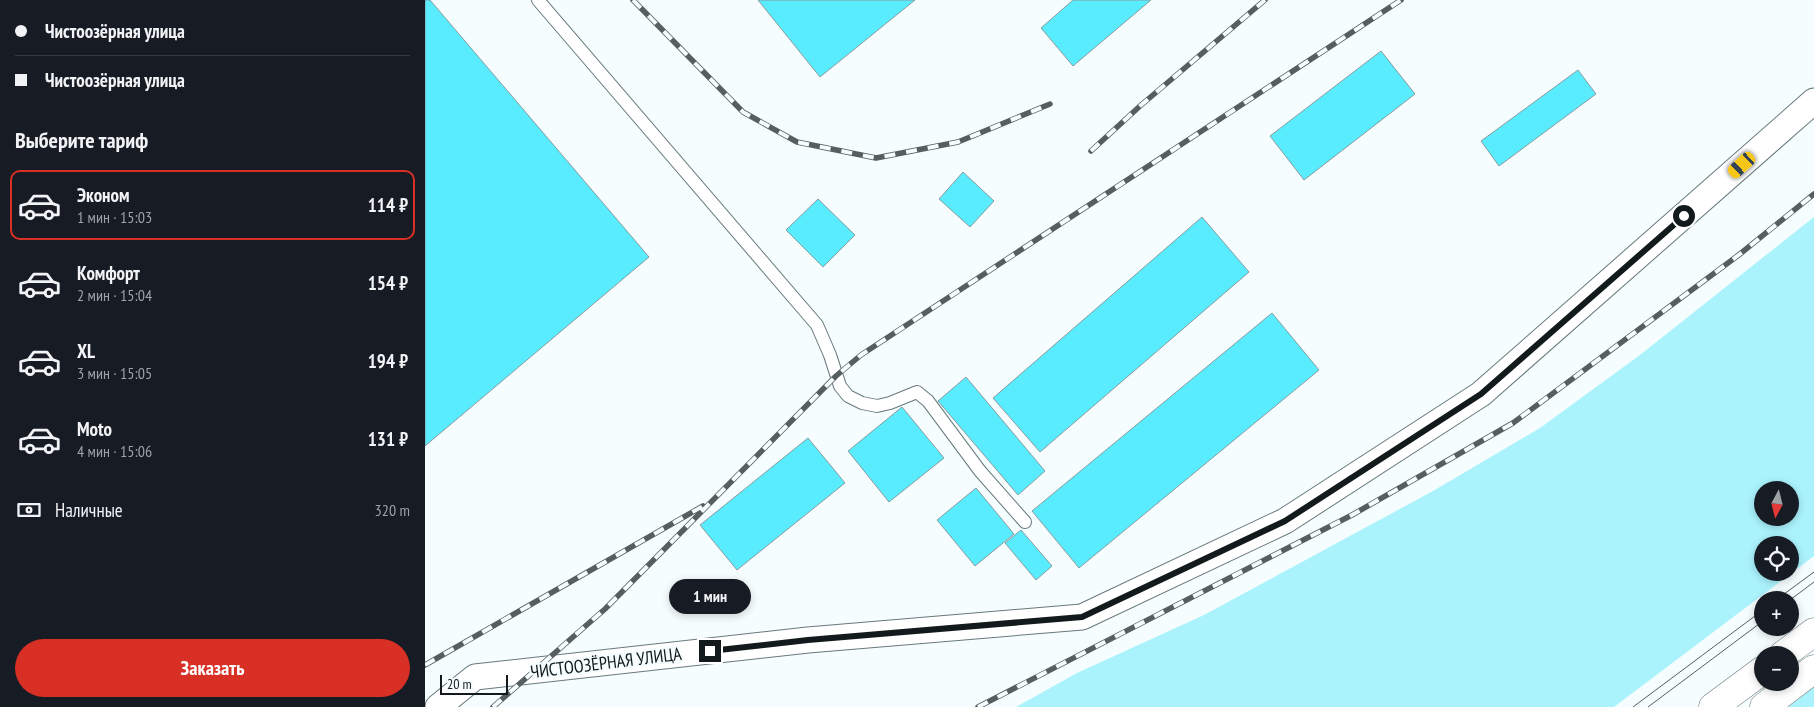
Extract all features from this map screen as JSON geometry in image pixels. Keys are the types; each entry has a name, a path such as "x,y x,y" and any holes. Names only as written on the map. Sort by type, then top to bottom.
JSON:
{"main road":[{"path":"1795,646 1814,632"},
{"path":"1764,707 1814,669"},
{"path":"1713,707 1754,677"}],"street":[{"name":"ЧИСТООЗЁРНАЯ УЛИЦА","path":"438,707 475,678 808,640 1082,617 1285,521 1481,394 1814,101"}],"lane":[{"path":"538,0 817,325 830,355 840,386 848,396 862,403 877,406 917,392 933,407 980,471 1025,522"}],"shaded area":[{"path":"1814,217 1814,556 1799,567 1799,536 1754,536 1754,581 1781,581 1768,591 1754,591 1754,601 1614,707 1016,707 1077,673 1204,615 1433,491 1540,428 1640,355"},
{"path":"1814,687 1814,707 1788,707"}],"building":[{"path":"425,0 430,0 649,257 425,446"},
{"path":"758,0 915,0 820,77"},
{"path":"1073,0 1151,0 1073,66 1041,28"},
{"path":"1381,51 1415,94 1304,180 1270,136"},
{"path":"1578,70 1596,94 1499,166 1481,141"},
{"path":"963,172 994,201 970,227 939,199"},
{"path":"818,199 855,235 823,267 786,230"},
{"path":"1202,217 1249,272 1040,452 993,398"},
{"path":"1272,313 1319,370 1079,568 1032,511"},
{"path":"966,377 1045,471 1018,495 938,401"},
{"path":"902,407 944,458 889,502 848,451"},
{"path":"808,438 845,483 737,570 700,525"},
{"path":"976,488 1014,534 975,566 937,520"},
{"path":"1021,530 1052,566 1036,580 1005,543"}],"tram line":[{"path":"1788,591 1814,572"},
{"path":"1799,593 1814,582"},
{"path":"1633,707 1754,617"},
{"path":"1648,707 1754,628"}],"railway":[{"path":"633,0 743,112 797,142 876,158 958,142 1050,104"},
{"path":"1091,151 1140,106 1265,0"},
{"path":"493,707 605,609 836,376 861,355 1401,0"},
{"path":"978,707 1352,515 1513,423 1740,254 1814,194"},
{"path":"425,665 703,506"}],"route":[{"path":"710,651 808,640 1082,617 1285,521 1481,394 1684,216"}]}
